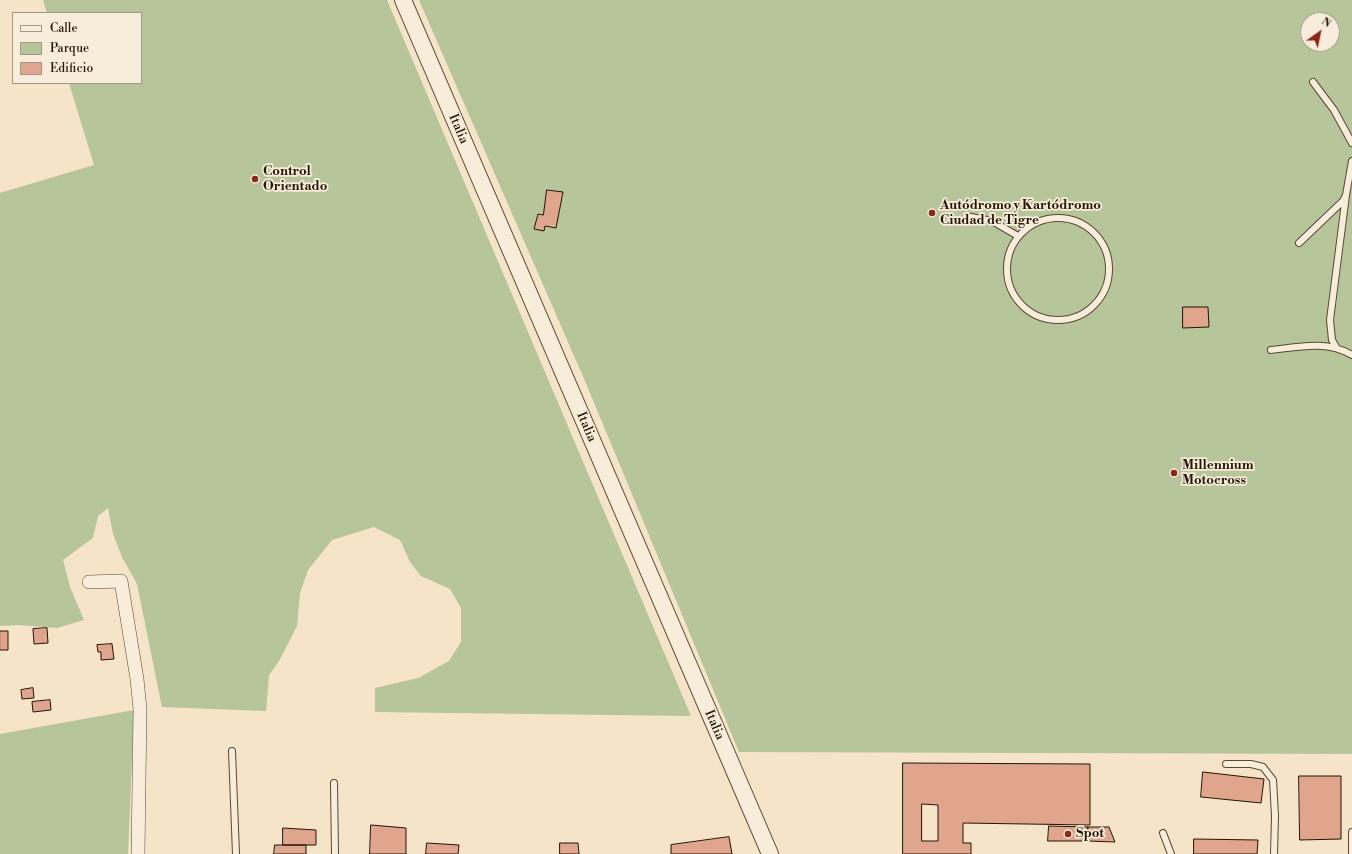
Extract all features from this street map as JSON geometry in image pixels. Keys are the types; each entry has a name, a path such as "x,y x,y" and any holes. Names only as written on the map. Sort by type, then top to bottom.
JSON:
{"street":[{"name":"Italia","path":"403,0 770,854"},
{"path":"89,582 121,581 137,679 140,710 138,854"}],"lane":[{"path":"1313,82 1334,110 1352,143"},
{"path":"1336,347 1332,340 1330,320 1346,195 1352,161"},
{"path":"1299,243 1336,209 1346,195"},
{"path":"971,217 992,221 1018,236"},
{"path":"1068,218 1088,227 1103,244 1109,265 1106,287 1094,305 1076,317 1054,320 1043,317 1024,306 1011,288 1007,272 1008,256 1018,236 1036,222 1046,219 1068,218"},
{"path":"1271,350 1314,345 1336,347 1352,355"},
{"path":"232,751 236,854"},
{"path":"1226,764 1251,764 1262,767 1273,780 1275,816 1274,854"},
{"path":"334,783 335,854"},
{"path":"1352,832 1352,854"},
{"path":"1163,833 1171,854"}],"green space":[{"path":"43,0 387,0 691,716 375,712 375,688 418,678 449,661 461,642 461,608 450,589 421,576 410,562 400,540 374,527 332,540 308,570 300,593 297,626 279,661 269,675 266,711 162,707 137,584 122,557 113,534 108,508 98,516 93,538 63,560 70,587 84,620 57,628 18,625 0,626 0,193 94,165 69,84 142,84 142,12 47,12"},
{"path":"419,0 1352,0 1352,754 739,752 585,381"},
{"path":"134,710 128,854 0,854 0,734"}],"building":[{"path":"547,190 563,192 556,228 545,226 544,231 534,229 538,214 543,215"},
{"path":"1183,307 1208,307 1209,327 1183,328"},
{"path":"47,628 48,643 34,644 33,629"},
{"path":"0,631 8,631 8,650 0,650"},
{"path":"112,644 114,659 101,660 101,652 98,652 97,645"},
{"path":"33,688 34,698 22,699 21,690"},
{"path":"50,700 51,710 33,712 32,702"},
{"path":"903,763 1090,764 1090,825 963,823 963,843 971,843 971,854 903,854","holes":["922,804 938,805 938,841 922,841"]},
{"path":"1203,772 1264,779 1261,803 1201,797"},
{"path":"1299,776 1341,776 1341,839 1300,840"},
{"path":"371,825 406,828 406,854 370,854"},
{"name":"Spot","path":"1049,826 1088,827 1088,841 1048,841"},
{"path":"1088,827 1109,827 1115,842 1088,841"},
{"path":"283,828 316,830 316,845 283,845"},
{"path":"729,837 732,854 671,854 671,845"},
{"path":"1194,839 1258,840 1257,854 1194,854"},
{"path":"427,843 459,845 458,854 426,854"},
{"path":"560,843 578,843 579,854 560,854"},
{"path":"275,845 306,845 306,854 274,854"}],"place":[{"name":"Control Orientado","path":"255,179"},
{"name":"Autódromo y Kartódromo Ciudad de Tigre","path":"932,213"},
{"name":"Millennium Motocross","path":"1174,473"},
{"name":"Spot","path":"1068,834"}]}
